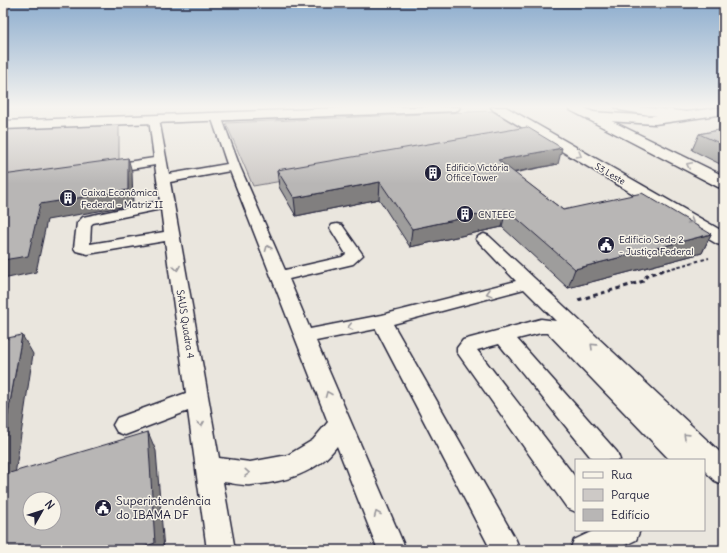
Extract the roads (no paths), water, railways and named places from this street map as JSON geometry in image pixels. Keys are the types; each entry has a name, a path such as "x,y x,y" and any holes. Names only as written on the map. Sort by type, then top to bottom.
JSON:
{"street":[{"name":"S3 Leste","path":"541,133 724,240"},
{"path":"626,133 724,183"},
{"path":"631,135 635,133"}],"lane":[{"name":"SAUS Quadra 4","path":"156,133 221,550"},
{"path":"222,133 234,167 392,550"},
{"path":"97,170 162,170 234,167"},
{"path":"168,204 88,220 84,223 82,248 88,250 172,235"},
{"path":"279,276 347,261 355,255 336,228"},
{"path":"484,239 724,473"},
{"path":"304,337 382,321 528,283"},
{"path":"382,321 506,550"},
{"path":"575,498 467,352 466,348 470,345 541,326 553,327 685,459"},
{"path":"503,336 607,459"},
{"path":"125,425 197,398"},
{"path":"208,468 250,474 293,466 322,448 340,424"}],"place":[{"name":"Edifício Victória Office Tower","path":"433,173"},
{"name":"Caixa Econômica Federal - Matriz II","path":"68,198"},
{"name":"CNTEEC","path":"465,214"},
{"name":"Edificio Sede 2 - Justiça Federal","path":"606,245"},
{"name":"Superintendência do IBAMA DF","path":"103,508"}]}
